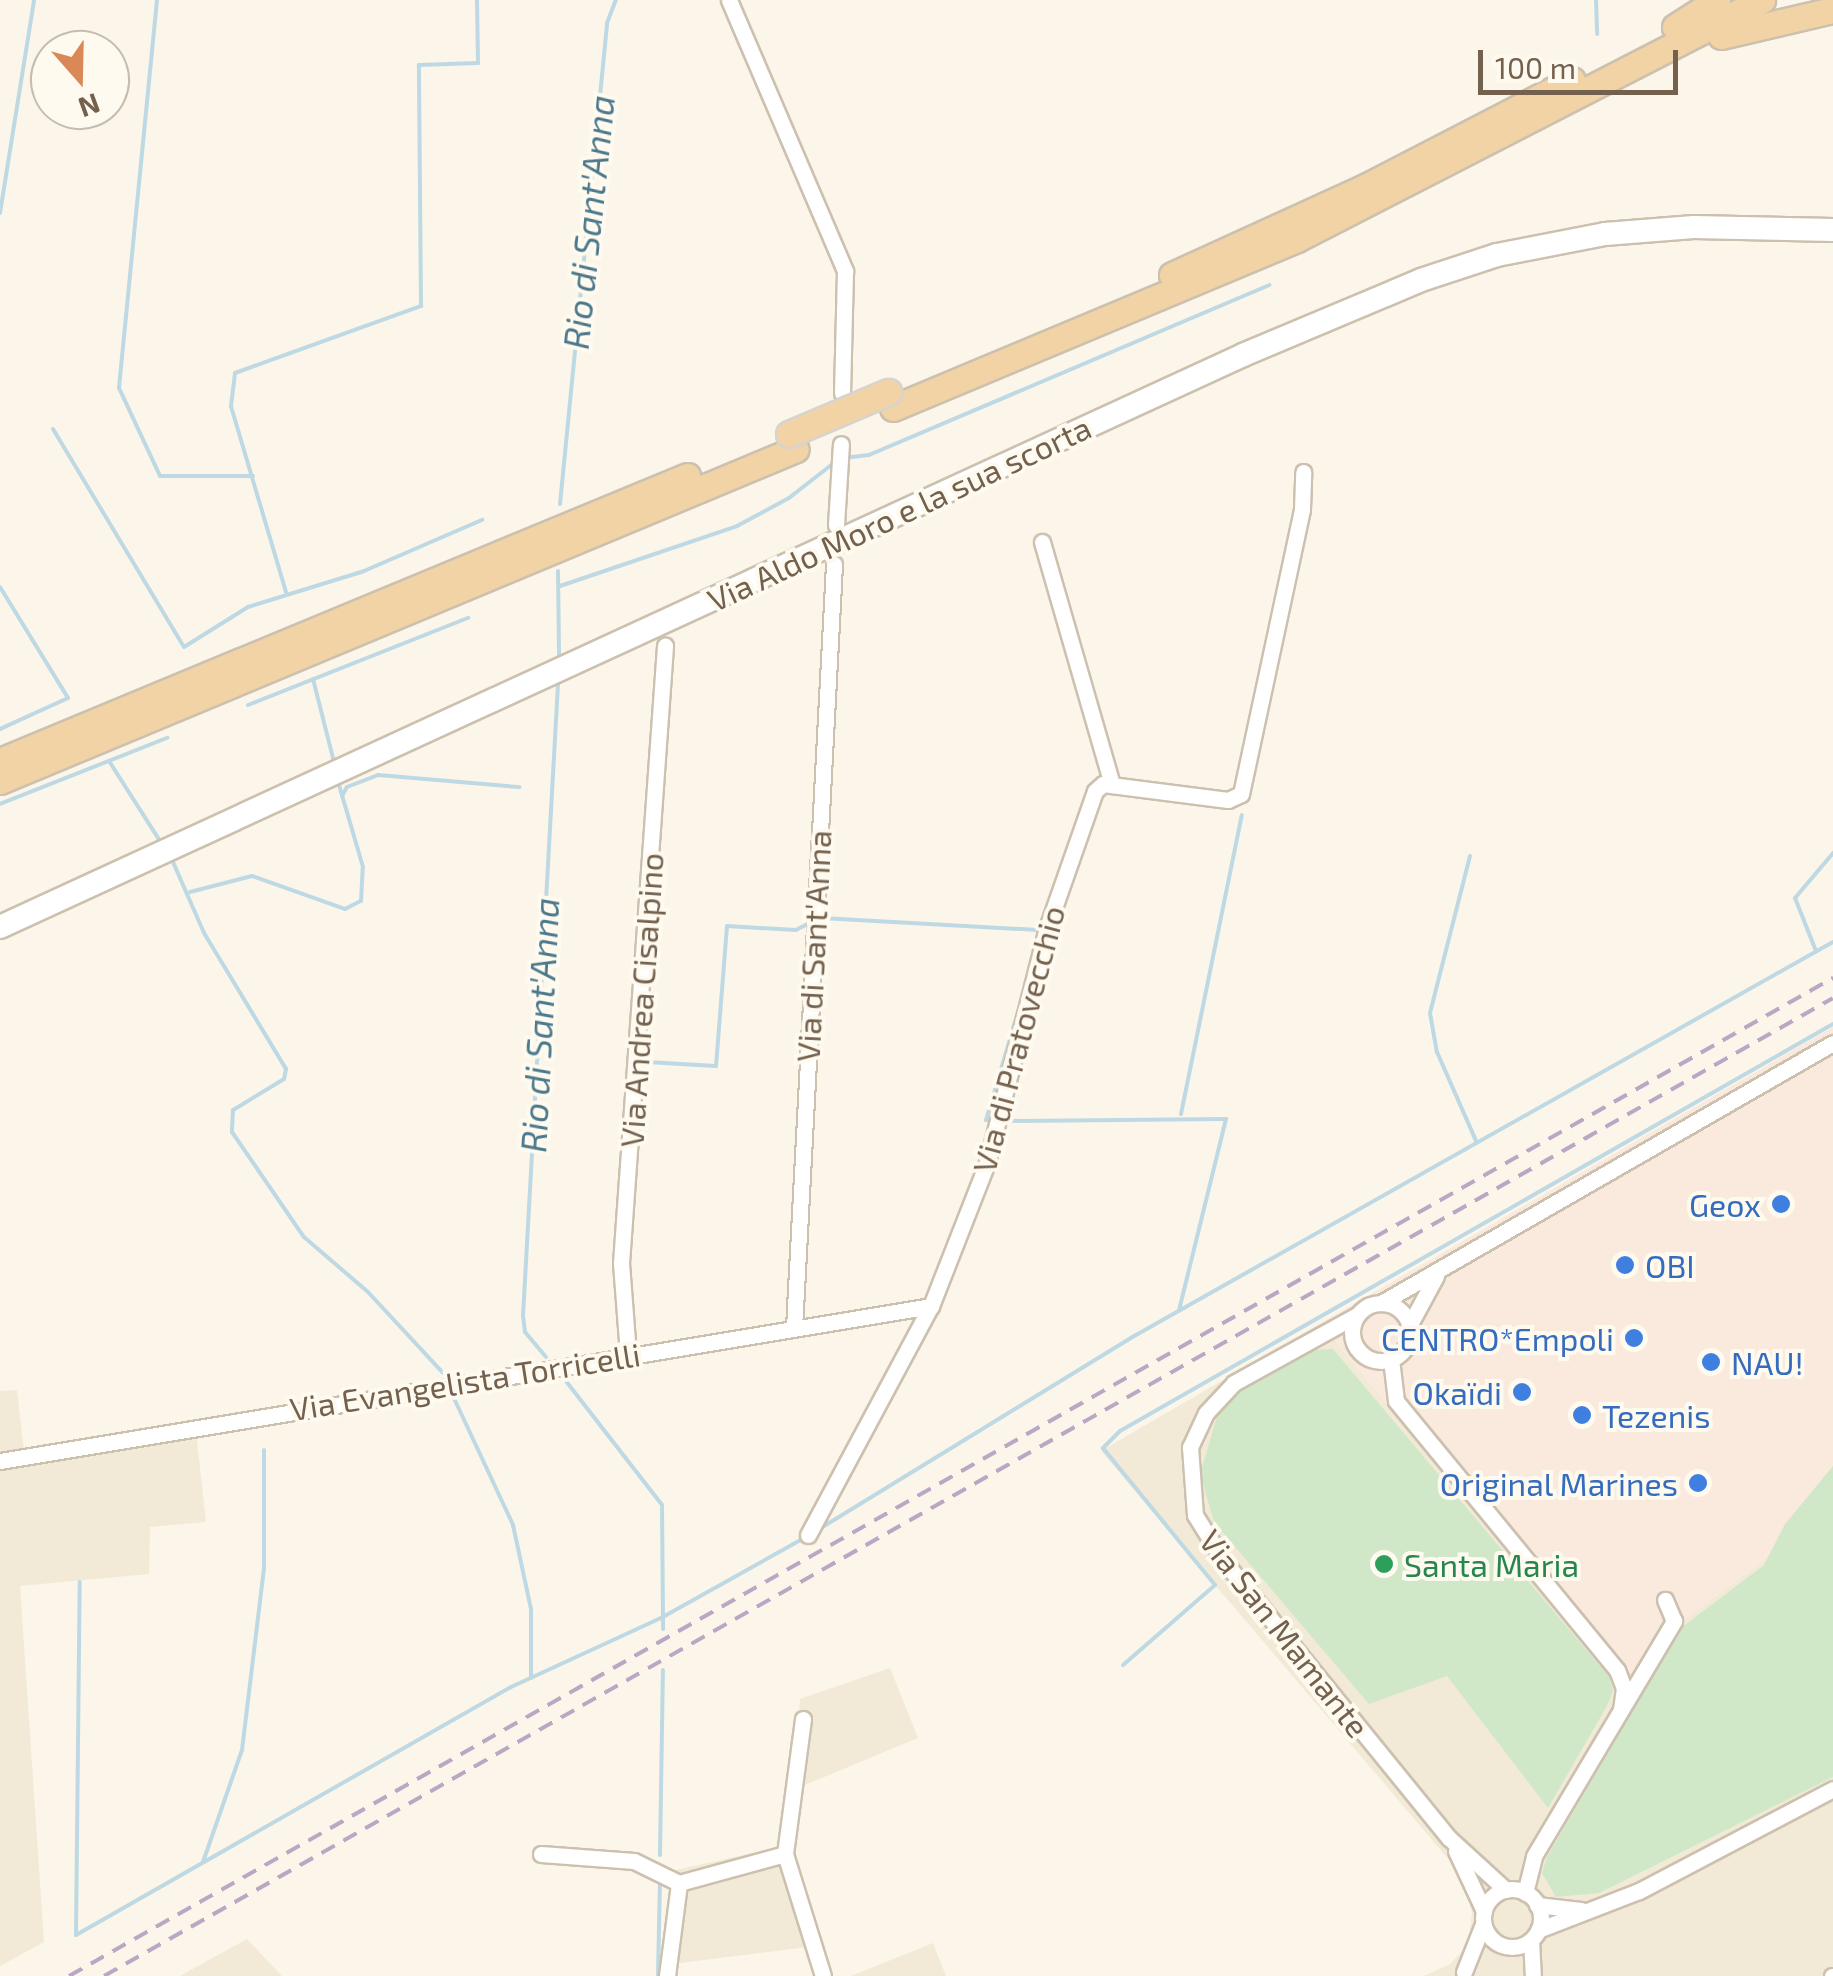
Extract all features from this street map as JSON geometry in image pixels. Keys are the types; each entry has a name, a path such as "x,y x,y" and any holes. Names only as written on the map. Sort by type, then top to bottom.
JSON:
{"highway":[{"path":"1675,27 1717,0"},
{"path":"0,780 891,400 1260,236 1727,0"},
{"path":"891,400 1297,240 1762,0"},
{"path":"1623,73 1738,29 1833,10"},
{"path":"0,761 792,442"}],"main road":[{"name":"Via Aldo Moro e la sua scorta","path":"0,927 1226,363 1420,280 1497,255 1605,234 1694,227 1833,230"}],"street":[{"path":"730,0 845,271 842,394"},
{"path":"836,525 841,454"},
{"path":"1042,542 1112,785 1228,800 1241,794 1302,508 1303,472"},
{"name":"Via di Sant'Anna","path":"794,1328 834,564"},
{"name":"Via Andrea Cisalpino","path":"628,1354 622,1263 664,646"},
{"name":"Via di Pratovecchio","path":"931,1306 987,1163 1071,851 1094,791 1112,785"},
{"path":"1358,1351 1352,1334 1357,1315 1438,1273 1462,1252 1833,1043"},
{"path":"1310,1339 1358,1351 1374,1360 1391,1359 1404,1350 1409,1326 1438,1273"},
{"path":"1381,1304 1399,1310 1409,1326"},
{"path":"808,1535 931,1306"},
{"name":"Via Evangelista Torricelli","path":"0,1461 931,1306"},
{"name":"Via San Mamante","path":"1357,1315 1234,1383 1206,1412 1190,1446 1188,1487 1195,1516 1223,1560 1449,1838 1506,1890"},
{"path":"1391,1359 1396,1401 1617,1670 1624,1688 1621,1710"},
{"path":"1532,1974 1534,1856 1674,1620 1665,1600"},
{"path":"803,1719 785,1854 824,1976"},
{"path":"1461,1974 1503,1945 1590,1911 1833,1789"},
{"name":"Via San Mamante","path":"1449,1838 1484,1918 1503,1945"},
{"path":"541,1854 634,1861 678,1883 785,1854"},
{"path":"667,1976 678,1883"},
{"path":"1461,1974 1484,1918 1506,1890 1590,1911"},
{"path":"1503,1945 1532,1974"}],"shaded area":[{"path":"1833,1027 1833,1464 1762,1562 1682,1621 1633,1703 1321,1323"},
{"path":"1321,1323 1633,1702 1682,1621 1762,1562 1833,1464 1833,1976 1424,1976 1450,1964 1468,1945 1472,1913 1462,1875 1101,1451"},
{"path":"17,1390 25,1460 196,1432 206,1522 150,1527 149,1574 20,1586 44,1942 0,1966 0,1391"},
{"path":"890,1668 918,1738 793,1790 800,1699"},
{"path":"788,1838 807,1947 664,1965 671,1871 775,1848"},
{"path":"247,1939 282,1976 180,1976"},
{"path":"933,1943 946,1976 851,1976"}],"green space":[{"name":"Santa Maria","path":"1333,1349 1609,1677 1613,1691 1607,1706 1548,1808 1447,1676 1369,1704 1214,1522 1200,1474 1218,1413 1250,1383 1309,1350"},
{"path":"1833,1466 1833,1777 1599,1893 1556,1897 1542,1873 1547,1857 1681,1628 1764,1565 1785,1524"}],"waterway":[{"path":"0,213 34,0"},
{"path":"157,0 119,388 160,476 253,476"},
{"path":"286,592 231,406 235,373 421,306 419,65 478,63 477,0"},
{"name":"Rio di Sant'Anna","path":"560,504 607,23 616,0"},
{"path":"1596,0 1597,34"},
{"path":"844,458 869,455 1269,285"},
{"path":"53,429 184,647 248,607 364,571 482,520"},
{"path":"560,586 737,526 789,498 835,462"},
{"name":"Rio di Sant'Anna","path":"558,571 559,658"},
{"path":"0,587 68,698 0,729"},
{"path":"248,705 468,618"},
{"path":"313,679 334,762"},
{"name":"Rio di Sant'Anna","path":"546,1357 525,1332 523,1316 558,684"},
{"path":"0,804 167,738"},
{"path":"109,761 160,841"},
{"path":"342,796 347,787 378,775 519,787"},
{"path":"190,892 252,876 345,909 361,901 363,867 339,785"},
{"path":"1181,1114 1242,815"},
{"path":"1816,951 1795,898 1833,853"},
{"path":"1470,856 1430,1013 1437,1052 1477,1143"},
{"path":"173,862 204,933 286,1069 284,1079 233,1110 232,1132 304,1237 368,1292 443,1373"},
{"path":"822,918 1039,930"},
{"path":"647,1062 716,1066 727,926 796,930 809,923"},
{"path":"816,1531 1136,1335 1833,942"},
{"path":"993,1120 986,1120 1018,1012"},
{"path":"1123,1665 1215,1585 1103,1448 1120,1431 1833,1024"},
{"path":"1002,1121 1226,1119 1179,1310"},
{"name":"Rio di Sant'Anna","path":"562,1376 662,1505 663,1629"},
{"path":"452,1394 513,1525 531,1609 531,1678"},
{"path":"203,1862 242,1750 264,1567 264,1450"},
{"path":"76,1935 511,1687 661,1618 804,1538"},
{"path":"76,1935 80,1582"},
{"name":"Rio di Sant'Anna","path":"660,1855 663,1670"},
{"name":"Rio di Sant'Anna","path":"658,1976 660,1881"}],"railway":[{"path":"69,1976 1833,978"},
{"path":"104,1976 1833,998"}],"place":[{"name":"Geox","path":"1781,1204"},
{"name":"OBI","path":"1625,1265"},
{"name":"CENTRO*Empoli","path":"1634,1338"},
{"name":"NAU!","path":"1711,1362"},
{"name":"Okaïdi","path":"1522,1392"},
{"name":"Tezenis","path":"1582,1415"},
{"name":"Original Marines","path":"1698,1483"},
{"name":"Santa Maria","path":"1384,1564"}]}
